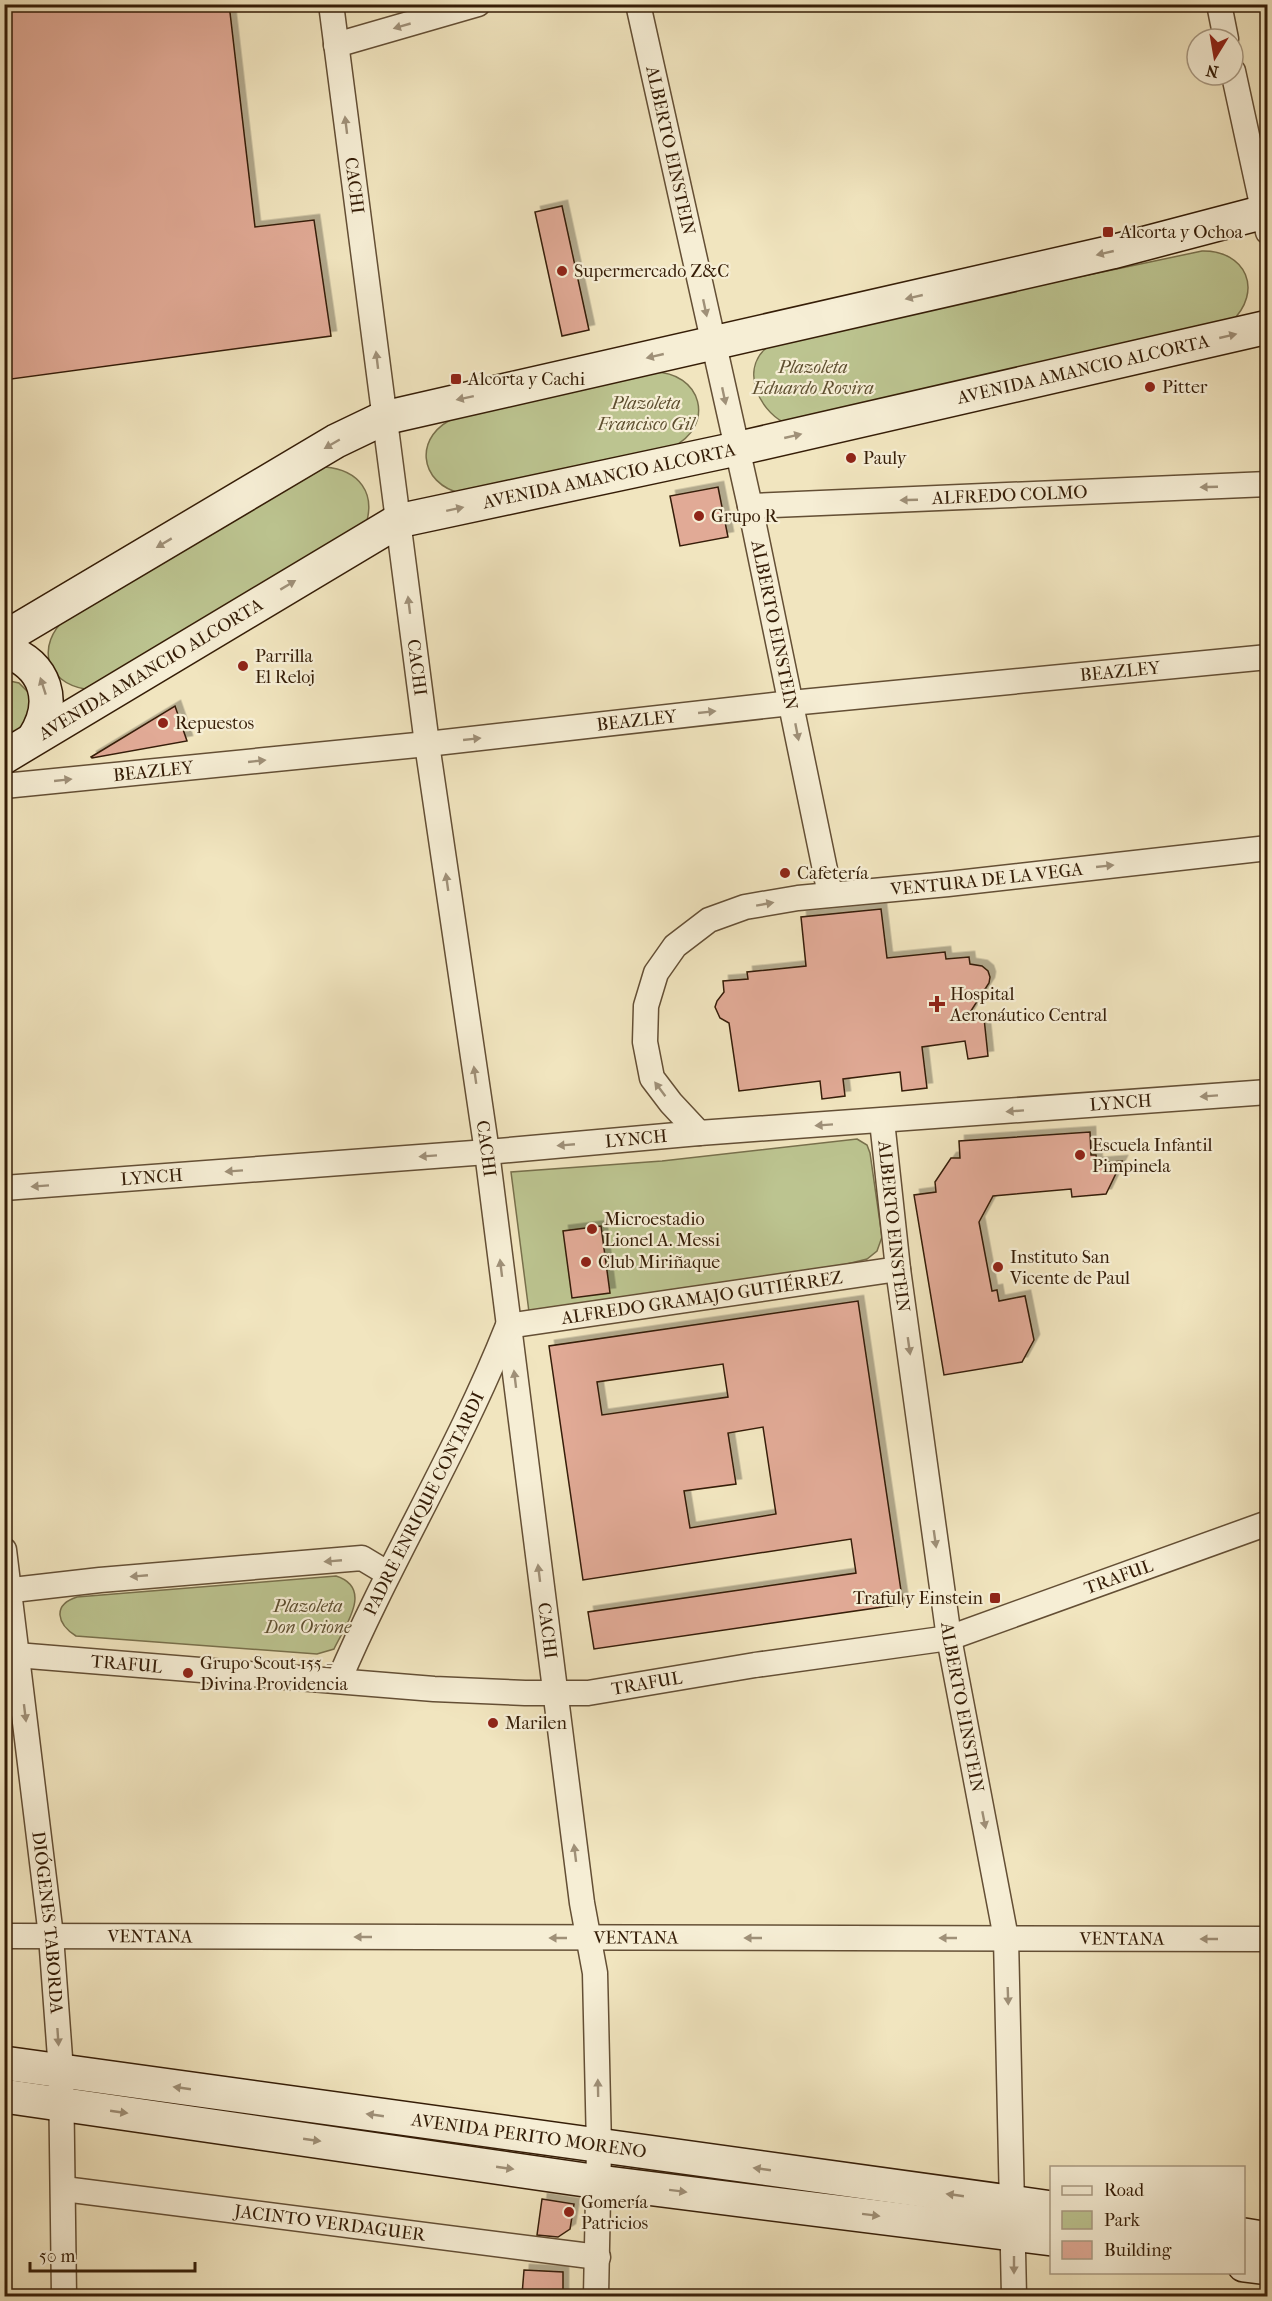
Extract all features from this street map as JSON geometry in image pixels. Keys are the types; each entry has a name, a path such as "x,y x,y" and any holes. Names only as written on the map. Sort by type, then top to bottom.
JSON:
{"main road":[{"path":"4,638 336,441 384,418 1266,218"},
{"name":"AVENIDA AMANCIO ALCORTA","path":"4,757 398,521 736,449 1268,327"},
{"path":"4,650 30,664 40,677 46,692 47,709 43,724 34,738"},
{"name":"AVENIDA PERITO MORENO","path":"4,2063 599,2147 1014,2218 1050,2238"},
{"name":"AVENIDA PERITO MORENO","path":"4,2096 599,2182 1014,2218 1050,2209"},
{"path":"1245,2235 1268,2239"},
{"path":"1245,2265 1268,2268"}],"street":[{"name":"CACHI","path":"331,4 427,744 487,1152 582,1903 595,1973 599,2147 596,2296"},
{"path":"336,45 478,4"},
{"name":"ALBERTO EINSTEIN","path":"638,4 750,506 830,894"},
{"path":"1219,4 1224,27"},
{"path":"1237,87 1266,218"},
{"name":"ALFREDO COLMO","path":"750,506 1268,484"},
{"name":"BEAZLEY","path":"4,786 427,744 791,703 1268,657"},
{"name":"VENTURA DE LA VEGA","path":"699,1133 652,1078 645,1042 646,1006 656,973 675,946 709,920 745,907 830,894 948,884 1268,848"},
{"name":"LYNCH","path":"4,1188 487,1152 699,1133 1268,1092"},
{"name":"ALBERTO EINSTEIN","path":"882,1121 898,1269 949,1638 1006,1938 1014,2296"},
{"name":"ALFREDO GRAMAJO GUTIÉRREZ","path":"508,1326 898,1269"},
{"name":"PADRE ENRIQUE CONTARDI","path":"339,1680 387,1573 487,1377 508,1326"},
{"name":"TRAFUL","path":"11,1655 434,1689 588,1693 755,1665 949,1638 1268,1523"},
{"name":"DIÓGENES TABORDA","path":"4,1550 11,1655 51,1936 61,2071 64,2296"},
{"path":"7,1591 100,1580 362,1558 387,1573"},
{"name":"VENTANA","path":"4,1936 1268,1940"},
{"name":"JACINTO VERDAGUER","path":"64,2189 598,2257"}],"green space":[{"name":"Plazoleta Eduardo Rovira","path":"1202,251 1217,252 1230,257 1245,275 1248,286 1247,298 1231,322 783,422 767,408 756,389 754,369 758,359 768,346 785,339"},
{"name":"Plazoleta Francisco Gil","path":"652,372 669,374 683,380 698,401 698,414 694,427 685,438 671,448 463,494 448,489 436,480 429,470 426,458 427,446 433,435 443,425 457,417"},
{"path":"325,467 347,473 362,485 369,504 365,527 85,689 71,685 54,671 49,661 48,650 57,629 66,618"},
{"path":"5,680 19,683 32,696 30,722 5,741"},
{"path":"857,1139 867,1145 870,1153 882,1237 877,1251 867,1259 843,1265 675,1292 529,1312 511,1172 662,1161"},
{"name":"Plazoleta Don Orione","path":"336,1576 347,1582 353,1589 355,1598 353,1608 334,1649 317,1654 76,1636 65,1626 60,1615 64,1605 77,1597"}],"building":[{"path":"4,4 229,4 255,227 314,220 331,336 4,380"},
{"name":"Supermercado Z&C","path":"562,206 589,330 562,336 535,212"},
{"name":"Grupo R","path":"718,487 728,537 680,546 670,496"},
{"name":"Repuestos","path":"175,706 187,741 91,757"},
{"path":"881,909 887,958 945,952 946,959 969,957 970,964 982,966 988,971 989,983 965,1020 984,1018 988,1056 968,1059 965,1041 922,1047 927,1088 902,1091 900,1072 843,1079 845,1096 822,1099 820,1081 739,1091 729,1023 720,1018 715,1007 724,992 723,981 748,979 747,972 806,966 801,917"},
{"path":"1090,1132 1091,1155 1096,1155 1097,1163 1122,1161 1106,1194 1072,1197 1071,1189 993,1196 979,1222 992,1291 997,1290 999,1301 1025,1296 1034,1340 1022,1362 944,1375 914,1195 936,1192 935,1182 951,1158 960,1158 959,1141"},
{"name":"Club Miriñaque","path":"601,1226 610,1293 572,1298 563,1231"},
{"path":"858,1301 903,1604 594,1649 588,1612 856,1573 851,1539 583,1580 549,1346","holes":["723,1364 728,1397 602,1415 597,1382","763,1427 776,1514 690,1528 684,1491 736,1484 728,1433"]},
{"path":"542,2199 574,2204 570,2229 558,2237 537,2235"},
{"path":"524,2270 563,2272 563,2295 522,2295"}],"place":[{"name":"Alcorta y Ochoa","path":"1108,232"},
{"name":"Supermercado Z&C","path":"562,271"},
{"name":"Alcorta y Cachi","path":"456,379"},
{"name":"Pitter","path":"1150,387"},
{"name":"Pauly","path":"851,458"},
{"name":"Grupo R","path":"699,516"},
{"name":"Parrilla El Reloj","path":"243,666"},
{"name":"Repuestos","path":"163,723"},
{"name":"Cafetería","path":"785,873"},
{"name":"Hospital Aeronáutico Central","path":"937,1004"},
{"name":"Escuela Infantil Pimpinela","path":"1080,1155"},
{"name":"Microestadio Lionel A. Messi","path":"592,1229"},
{"name":"Club Miriñaque","path":"586,1262"},
{"name":"Instituto San Vicente de Paul","path":"998,1267"},
{"name":"Traful y Einstein","path":"995,1598"},
{"name":"Grupo Scout 155 - Divina Providencia","path":"188,1673"},
{"name":"Marilen","path":"493,1723"},
{"name":"Gomería Patricios","path":"569,2212"}]}
